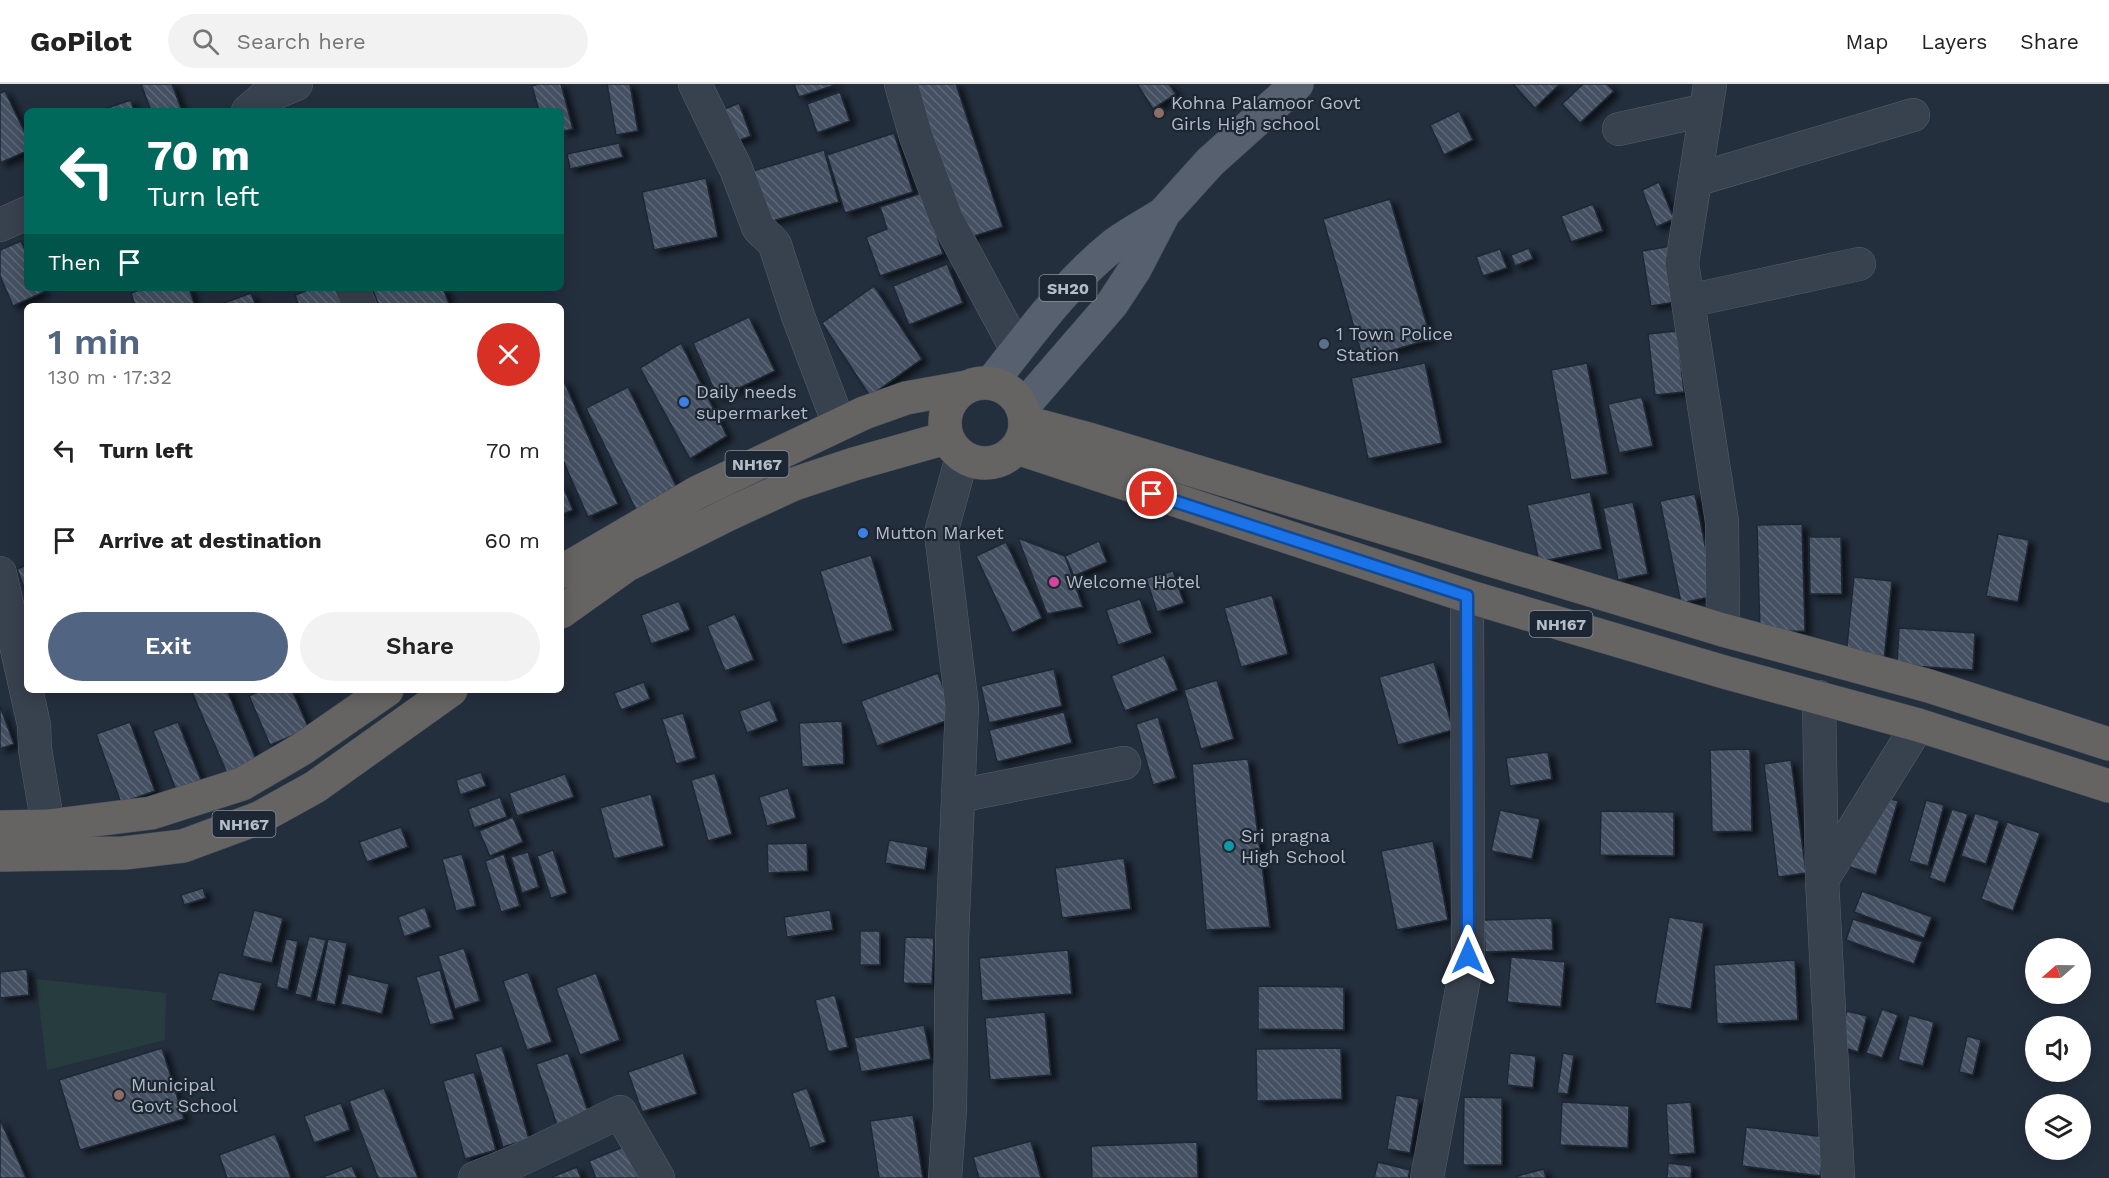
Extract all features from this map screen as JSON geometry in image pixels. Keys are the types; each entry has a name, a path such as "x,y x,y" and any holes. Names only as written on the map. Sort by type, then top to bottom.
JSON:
{"highway":[{"name":"NH167","path":"564,570 698,492 864,412 906,398 979,385 1004,388 1014,395 1021,426 1006,458 991,464 976,463 954,448 854,464 727,514 627,565 564,610"},
{"path":"954,448 945,417 949,405 956,395 979,385"},
{"name":"NH167","path":"1021,426 1467,596 1724,672 1918,725 2109,786"},
{"name":"NH167","path":"1021,426 1092,440 1723,630 1929,686 2109,744"},
{"name":"NH167","path":"0,827 48,826 151,813 242,784 302,749 383,693"},
{"name":"NH167","path":"0,855 124,853 183,846 259,818 315,787 448,693"}],"main road":[{"name":"SH20","path":"1021,426 1112,304 1135,269 1164,213 1210,162 1297,84"},
{"name":"SH20","path":"979,385 1017,350 1053,303 1089,266 1117,243 1164,213"}],"street":[{"path":"260,107 296,84"},
{"path":"696,84 736,169 758,227 771,238 775,245 798,316 838,424"},
{"path":"901,84 919,148 946,219 1017,350"},
{"path":"1619,129 1708,97 1682,263 1722,522 1723,630"},
{"path":"1695,180 1913,115"},
{"path":"0,225 24,214"},
{"path":"1688,301 1858,264"},
{"path":"945,1178 950,1109 952,939 962,706 941,533 954,448"},
{"path":"0,573 24,680"},
{"path":"1427,1178 1468,956 1467,596"},
{"path":"27,693 34,725 35,750 48,826"},
{"path":"1819,697 1822,880 1838,1178"},
{"path":"1822,880 1918,725"},
{"path":"958,796 1124,763"},
{"path":"475,1178 515,1162 620,1112 658,1178"}],"green space":[{"path":"36,979 166,993 165,1040 47,1070"}],"building":[{"path":"141,84 172,84 181,108 150,108"},
{"path":"561,84 573,129 564,131 564,108 538,108 532,86"},
{"path":"607,84 630,84 638,131 616,135"},
{"path":"794,84 838,84 799,97"},
{"path":"914,84 956,84 1003,227 965,239"},
{"path":"1137,84 1169,84 1176,94 1153,109"},
{"path":"1513,84 1560,84 1535,108"},
{"path":"1583,84 1607,84 1614,91 1580,123 1562,104"},
{"path":"5,91 24,131 24,152 0,163 0,93"},
{"path":"840,92 850,121 817,133 807,104"},
{"path":"131,100 133,108 107,108"},
{"path":"739,103 751,136 732,143 720,111"},
{"path":"1459,111 1473,140 1444,155 1430,125"},
{"path":"894,133 913,192 845,213 827,155"},
{"path":"619,143 623,157 570,169 567,154"},
{"path":"824,150 839,202 769,222 753,171"},
{"path":"706,178 718,237 654,250 642,192"},
{"path":"1659,182 1674,219 1656,227 1642,190"},
{"path":"922,193 943,254 880,276 866,237 887,229 880,207"},
{"path":"1390,199 1431,339 1363,359 1323,219"},
{"path":"1593,204 1603,231 1571,242 1561,216"},
{"path":"21,241 24,248 24,291 44,292 13,306 0,276 0,250"},
{"path":"1671,246 1681,301 1651,306 1642,251"},
{"path":"1529,248 1533,259 1515,266 1511,255"},
{"path":"1500,249 1507,268 1483,276 1476,257"},
{"path":"947,264 963,303 909,325 893,286"},
{"path":"874,286 922,359 870,396 822,323"},
{"path":"137,291 190,291 194,303 134,303 131,293"},
{"path":"305,291 338,291 343,303 298,303 295,295"},
{"path":"373,291 444,291 449,303 378,303"},
{"path":"251,293 255,303 224,303"},
{"path":"749,317 775,371 718,398 693,343"},
{"path":"1677,331 1684,392 1655,395 1648,334"},
{"name":"Daily needs supermarket","path":"681,343 727,436 690,459 640,368"},
{"path":"1425,363 1442,443 1368,459 1351,378"},
{"path":"1587,363 1608,474 1571,480 1551,370"},
{"path":"564,381 618,504 588,517 564,463"},
{"path":"628,387 681,496 639,516 586,408"},
{"path":"1642,397 1653,446 1619,453 1608,404"},
{"path":"564,488 573,510 564,514"},
{"path":"1590,492 1602,549 1539,562 1527,505"},
{"path":"1695,494 1715,596 1681,603 1660,501"},
{"path":"1633,502 1648,574 1618,580 1603,508"},
{"path":"1802,524 1805,631 1760,632 1757,525"},
{"path":"1998,534 2029,540 2018,602 1986,596"},
{"path":"1809,537 1841,537 1842,594 1810,594"},
{"name":"Welcome Hotel","path":"1018,538 1065,556 1083,607 1047,614"},
{"path":"1099,541 1107,562 1074,576 1065,556"},
{"path":"1006,542 1042,618 1012,633 976,556"},
{"path":"871,555 893,630 842,645 820,571"},
{"path":"24,566 24,587 17,569"},
{"path":"1173,571 1184,603 1157,612 1146,578"},
{"path":"1854,577 1892,581 1884,660 1846,656"},
{"path":"1272,595 1288,654 1241,667 1224,608"},
{"path":"1140,599 1152,633 1118,645 1106,610"},
{"path":"679,601 690,630 651,644 641,615"},
{"path":"735,614 754,660 725,671 707,626"},
{"path":"1899,628 1975,633 1973,670 1897,665"},
{"path":"1164,655 1178,690 1125,711 1111,676"},
{"path":"1434,662 1453,730 1398,745 1379,677"},
{"path":"1054,669 1062,706 989,723 981,686"},
{"path":"938,673 954,718 877,746 861,701"},
{"path":"1217,680 1234,739 1201,749 1184,690"},
{"path":"644,682 650,699 621,710 614,693"},
{"path":"192,693 228,693 259,766 229,778"},
{"path":"256,693 293,693 309,729 270,745 249,696"},
{"path":"770,700 778,721 747,733 739,711"},
{"path":"0,706 14,744 0,749"},
{"path":"1064,712 1072,743 997,762 989,730"},
{"path":"683,713 696,758 676,764 662,719"},
{"path":"1158,717 1176,778 1153,785 1136,724"},
{"path":"842,721 844,764 802,767 799,723"},
{"path":"130,722 155,791 121,803 96,734"},
{"path":"178,722 201,780 176,790 153,731"},
{"path":"1750,749 1752,831 1712,832 1710,750"},
{"path":"1548,752 1552,779 1510,786 1506,758"},
{"name":"Sri pragna High School","path":"1248,759 1270,927 1206,930 1192,764"},
{"path":"1791,760 1806,873 1778,877 1764,764"},
{"path":"481,772 486,786 460,795 456,780"},
{"path":"715,773 732,834 708,841 691,780"},
{"path":"565,774 574,797 517,816 509,793"},
{"path":"788,788 796,818 767,826 759,797"},
{"path":"1872,793 1898,801 1876,875 1850,867"},
{"path":"651,794 664,846 614,859 600,808"},
{"path":"500,797 507,817 474,828 468,809"},
{"path":"1926,800 1944,805 1928,866 1909,861"},
{"path":"1952,809 1968,814 1945,883 1929,878"},
{"path":"1500,810 1540,819 1532,859 1491,851"},
{"path":"1601,811 1674,812 1674,856 1600,855"},
{"path":"1975,813 1999,821 1986,864 1961,856"},
{"path":"513,817 523,842 490,856 479,831"},
{"path":"2007,822 2040,833 2013,911 1981,899"},
{"path":"401,827 408,847 367,862 359,842"},
{"path":"889,840 928,847 925,870 885,863"},
{"path":"1433,841 1448,920 1397,930 1381,851"},
{"path":"807,843 808,871 768,873 767,844"},
{"path":"553,850 567,893 551,898 537,856"},
{"path":"528,852 539,887 522,893 511,857"},
{"path":"462,854 476,906 456,911 442,859"},
{"path":"504,854 520,906 501,912 485,861"},
{"path":"1124,858 1131,909 1062,918 1055,868"},
{"path":"203,888 206,898 184,905 181,895"},
{"path":"1862,891 1932,917 1924,938 1854,912"},
{"path":"425,907 431,927 404,937 398,917"},
{"path":"254,910 283,918 272,963 242,956"},
{"path":"830,910 833,930 787,937 784,917"},
{"path":"1669,917 1704,923 1691,1009 1655,1003"},
{"path":"1552,918 1553,950 1485,952 1484,920"},
{"path":"1853,919 1922,942 1914,964 1846,940"},
{"path":"860,931 880,931 880,965 860,965"},
{"path":"309,936 326,940 311,998 295,994"},
{"path":"905,937 934,938 932,984 903,983"},
{"path":"286,939 298,941 288,990 276,987"},
{"path":"328,939 347,943 335,1005 316,1001"},
{"path":"464,948 480,1001 455,1009 438,956"},
{"path":"1068,950 1072,994 982,1001 979,958"},
{"path":"1511,957 1565,962 1561,1007 1507,1002"},
{"path":"1795,960 1798,1020 1717,1024 1714,965"},
{"path":"27,969 29,995 0,998 0,972"},
{"path":"440,970 454,1019 430,1025 416,977"},
{"path":"219,972 262,983 254,1011 211,1000"},
{"path":"528,972 552,1042 527,1050 503,981"},
{"path":"596,973 620,1040 580,1055 556,988"},
{"path":"348,974 389,984 382,1014 341,1004"},
{"path":"1258,986 1344,987 1344,1030 1258,1029"},
{"path":"835,995 848,1047 828,1052 815,1000"},
{"path":"1882,1009 1898,1015 1882,1058 1866,1053"},
{"path":"1847,1011 1867,1016 1858,1052 1838,1046"},
{"path":"1045,1012 1051,1075 990,1080 985,1018"},
{"path":"1909,1015 1934,1022 1923,1066 1898,1060"},
{"path":"924,1025 931,1059 861,1072 854,1038"},
{"path":"1967,1036 1981,1040 1973,1075 1959,1072"},
{"path":"502,1046 529,1139 503,1147 475,1054"},
{"path":"162,1048 184,1119 80,1150 59,1080"},
{"path":"1341,1048 1342,1099 1257,1101 1256,1049"},
{"path":"568,1053 591,1120 559,1131 536,1064"},
{"path":"683,1053 697,1094 642,1112 628,1072"},
{"path":"1510,1053 1536,1056 1533,1088 1507,1085"},
{"path":"1563,1053 1574,1055 1568,1094 1557,1093"},
{"path":"474,1072 496,1150 465,1159 443,1081"},
{"path":"384,1088 418,1178 378,1178 349,1101"},
{"path":"807,1088 826,1142 810,1148 792,1093"},
{"path":"1396,1095 1419,1099 1410,1153 1387,1149"},
{"path":"1464,1097 1502,1098 1502,1165 1463,1165"},
{"path":"1562,1102 1629,1106 1628,1148 1560,1145"},
{"path":"1691,1102 1695,1153 1669,1155 1666,1104"},
{"path":"341,1103 350,1130 314,1143 304,1116"},
{"path":"913,1115 923,1178 879,1178 870,1121"},
{"path":"0,1119 26,1178 0,1178"},
{"path":"1746,1127 1825,1137 1820,1176 1742,1166"},
{"path":"275,1134 291,1178 227,1178 219,1155"},
{"path":"1031,1141 1041,1178 979,1178 973,1157"},
{"path":"1197,1142 1198,1178 1092,1178 1091,1146"},
{"path":"633,1143 648,1178 596,1178 589,1161"},
{"path":"1378,1162 1410,1170 1408,1178 1374,1178"},
{"path":"1668,1163 1692,1166 1691,1178 1667,1178"},
{"path":"352,1166 357,1178 320,1178"},
{"path":"577,1167 581,1178 552,1178 552,1177"},
{"path":"1544,1169 1546,1178 1518,1178 1517,1176"}],"place":[{"name":"Kohna Palamoor Govt Girls High school","path":"1159,113"},
{"name":"1 Town Police Station","path":"1324,344"},
{"name":"Daily needs supermarket","path":"684,402"},
{"name":"Mutton Market","path":"863,533"},
{"name":"Welcome Hotel","path":"1054,582"},
{"name":"Sri pragna High School","path":"1229,846"},
{"name":"Municipal Govt School","path":"119,1095"}],"route":[{"path":"1152,494 1467,596 1468,956"}]}
